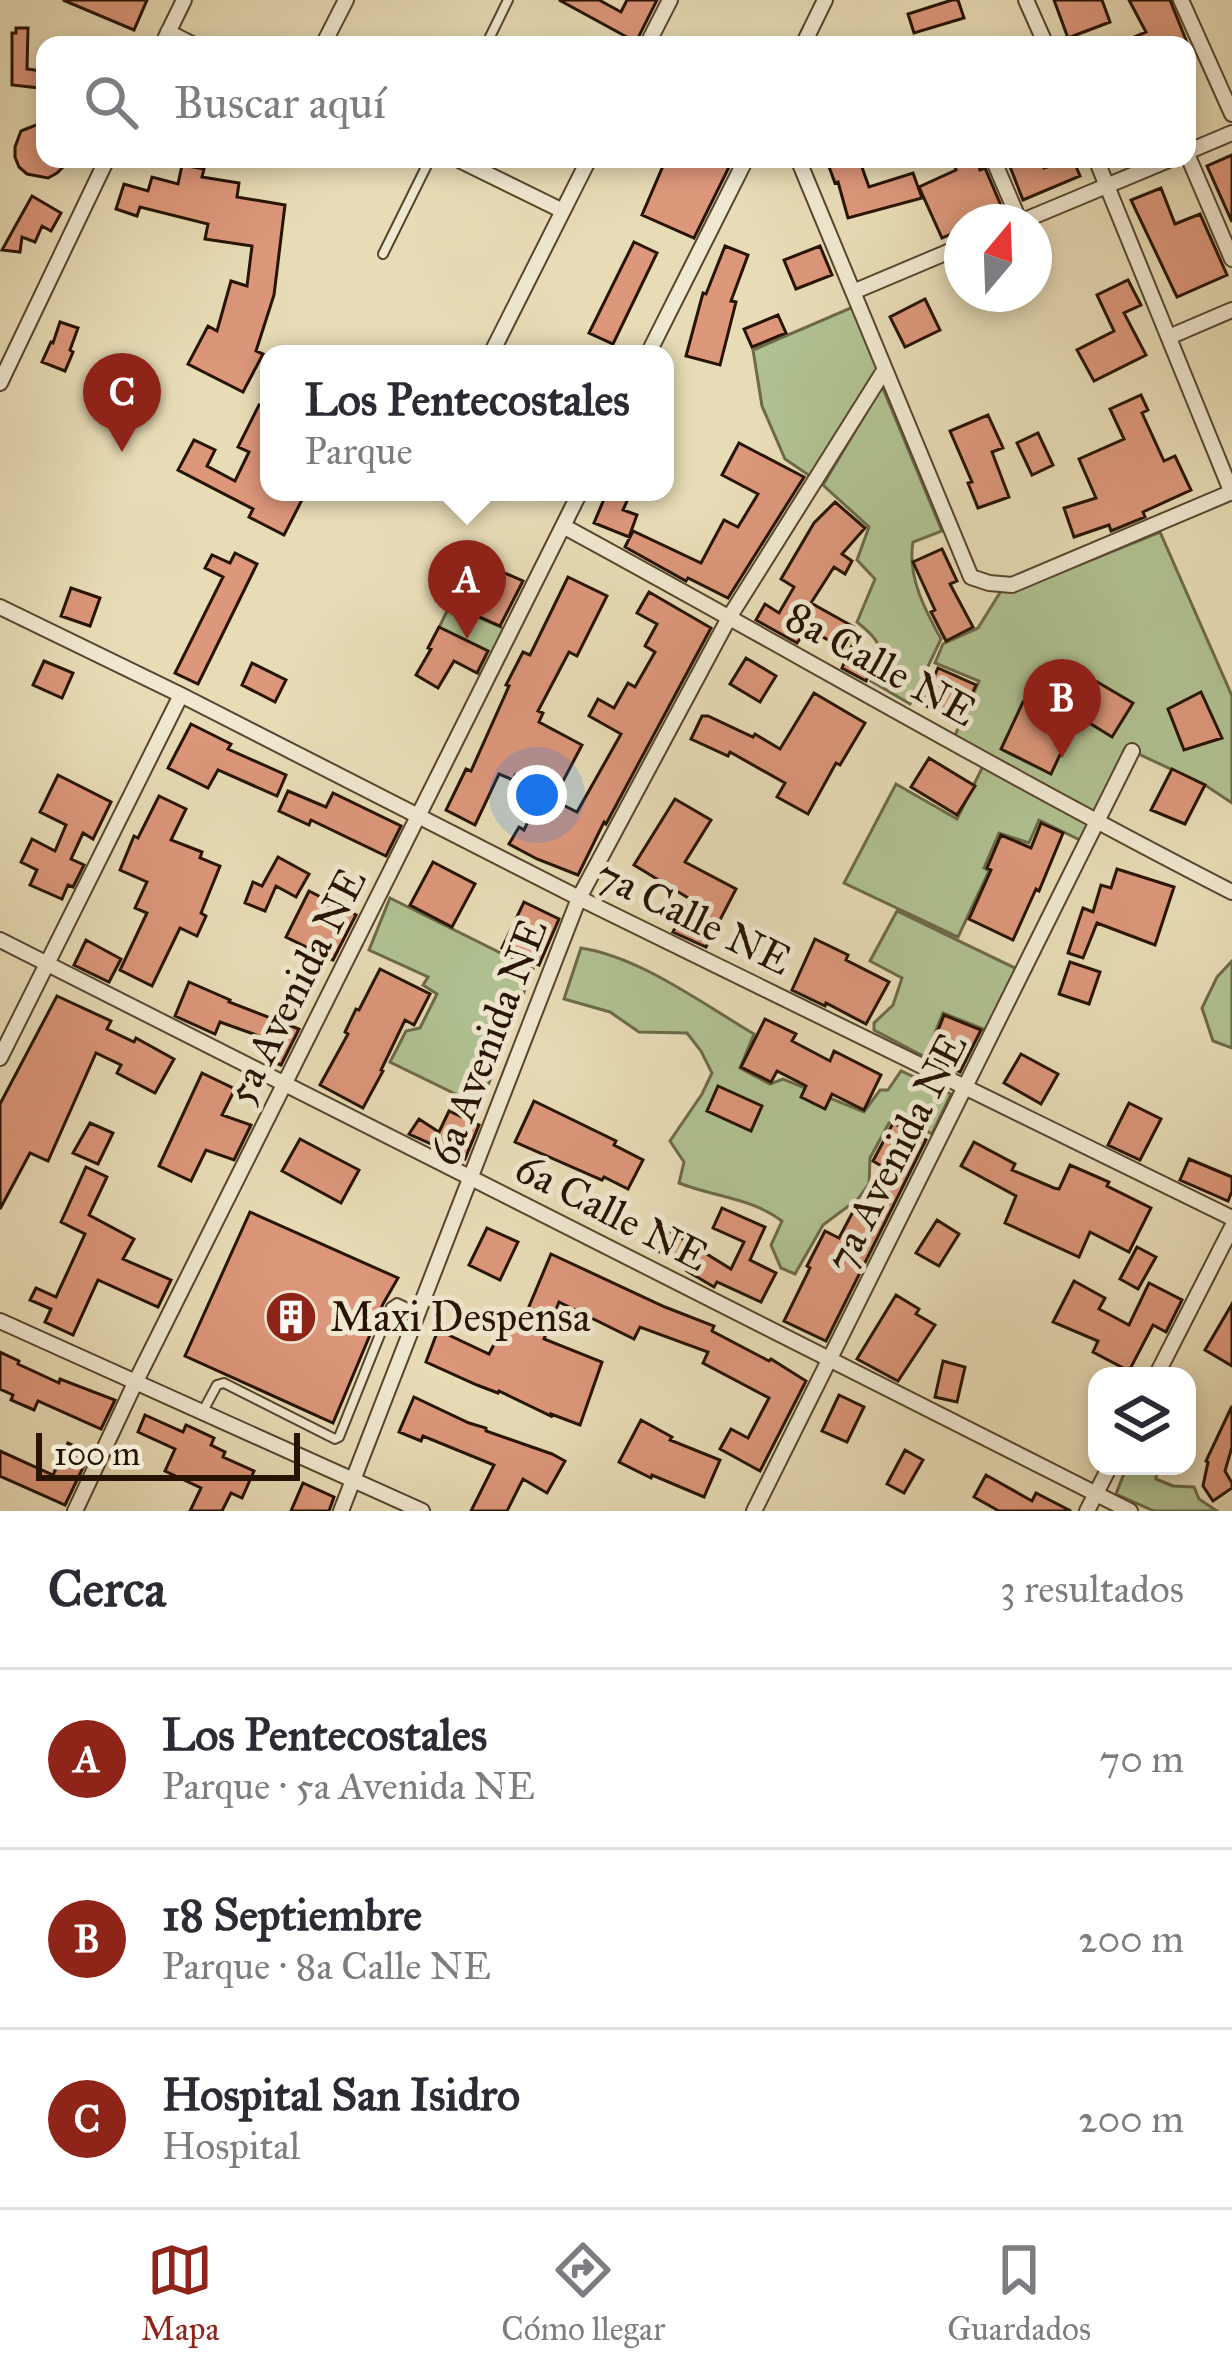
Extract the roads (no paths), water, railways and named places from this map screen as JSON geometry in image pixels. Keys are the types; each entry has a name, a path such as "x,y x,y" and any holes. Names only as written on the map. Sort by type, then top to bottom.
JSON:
{"street":[{"path":"166,36 184,0"},
{"path":"328,36 346,0"},
{"path":"652,36 670,0"},
{"path":"807,36 825,0"},
{"path":"1026,0 1042,36"},
{"path":"1180,0 1232,114"},
{"path":"1196,149 1232,134"},
{"path":"0,383 103,168"},
{"path":"475,168 563,211"},
{"path":"495,345 584,168"},
{"path":"653,345 742,168"},
{"path":"802,168 971,577 1012,585 1232,492 1100,168"},
{"path":"997,168 1012,204"},
{"path":"1052,209 1149,168"},
{"path":"1193,168 1232,259"},
{"path":"853,292 944,254"},
{"path":"1169,337 1232,310"},
{"name":"6a Avenida NE","path":"340,1511 579,898 730,616 885,369"},
{"name":"5a Avenida NE","path":"75,1511 575,501"},
{"name":"8a Calle NE","path":"562,526 1095,822 1232,892"},
{"name":"7a Calle NE","path":"0,607 1232,1222"},
{"path":"0,1058 181,694"},
{"name":"7a Avenida NE","path":"754,1511 1132,751"},
{"name":"6a Calle NE","path":"0,940 1130,1511"},
{"path":"1160,1367 1232,1222"},
{"path":"0,1321 422,1511"},
{"path":"1087,1511 1105,1475"}],"lane":[{"path":"490,36 508,0"},
{"path":"383,254 426,168"},
{"path":"203,1411 217,1385 224,1383 335,1439 391,1307 397,1303 418,1312"}],"place":[{"name":"Hospital San Isidro","path":"122,452"},
{"name":"Los Pentecostales","path":"467,639"},
{"name":"18 Septiembre","path":"1062,758"},
{"name":"Maxi Despensa","path":"291,1317"}]}
